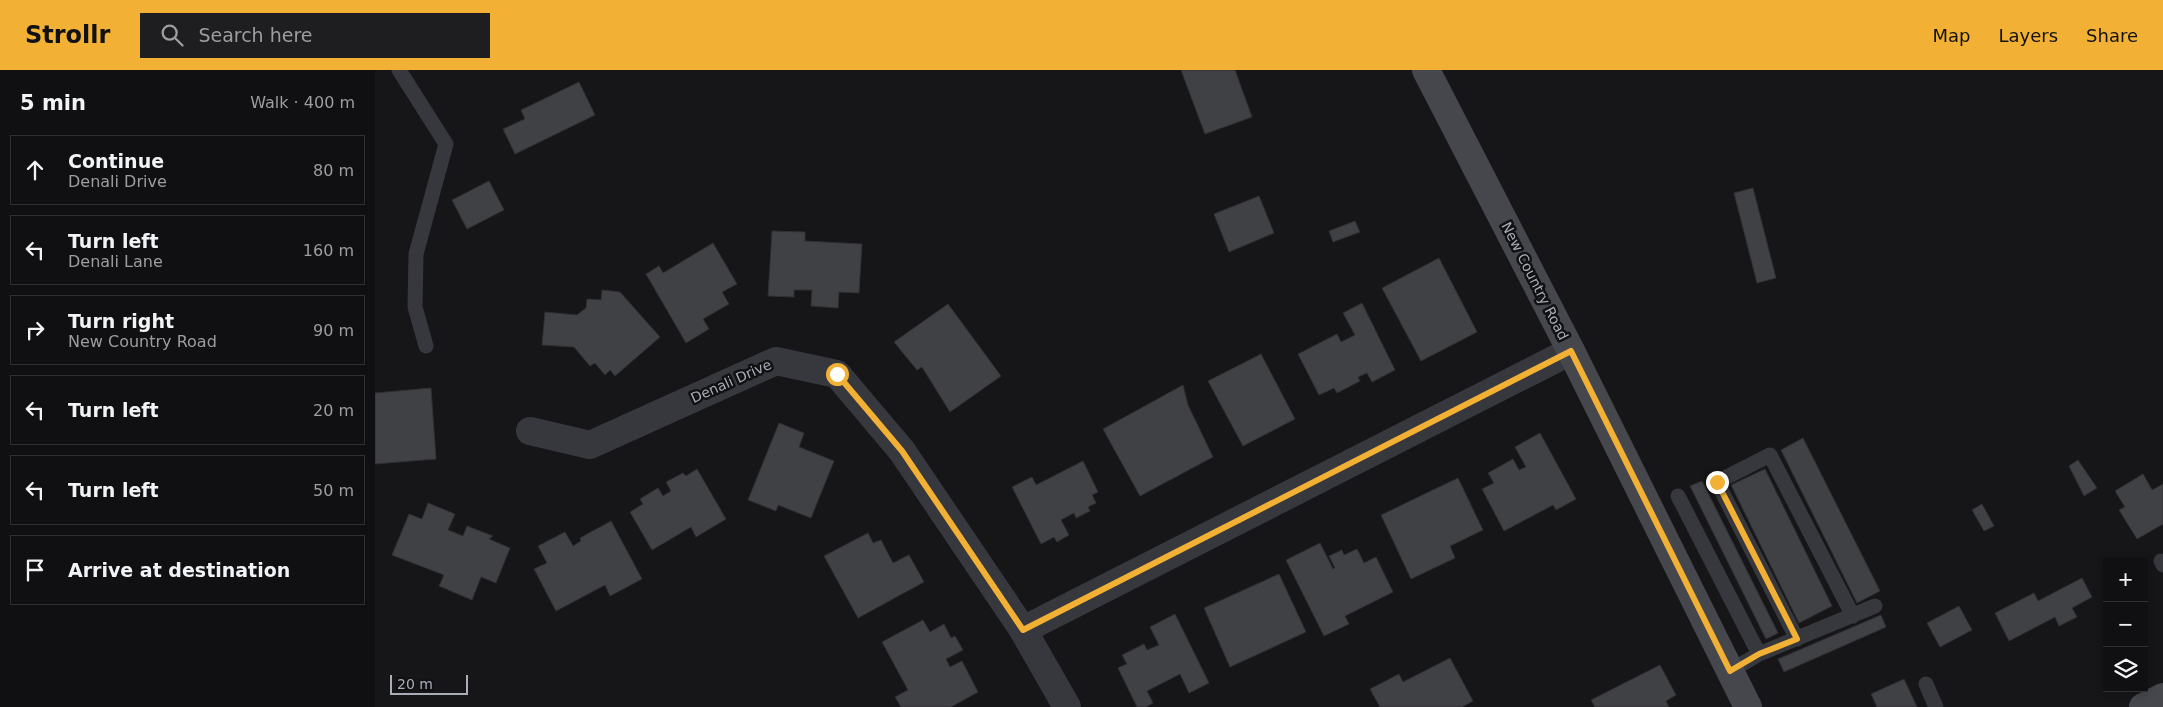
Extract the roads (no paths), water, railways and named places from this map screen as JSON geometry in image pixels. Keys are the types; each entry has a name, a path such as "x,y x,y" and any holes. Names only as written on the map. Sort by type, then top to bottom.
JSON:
{"street":[{"name":"New Country Road","path":"1426,70 1571,351 1748,707"},
{"path":"1023,630 1571,351"},
{"name":"Denali Drive","path":"530,431 590,445 776,361 837,374 902,451 1023,630 1067,707"},
{"path":"2143,707 2163,697"}],"lane":[{"path":"399,70 446,144 416,254 415,307 426,346"},
{"path":"1797,639 1717,482 1770,455 1853,616"},
{"path":"1678,496 1759,654"},
{"path":"1730,671 1759,654 1875,606"},
{"path":"1927,684 1936,707"}]}
